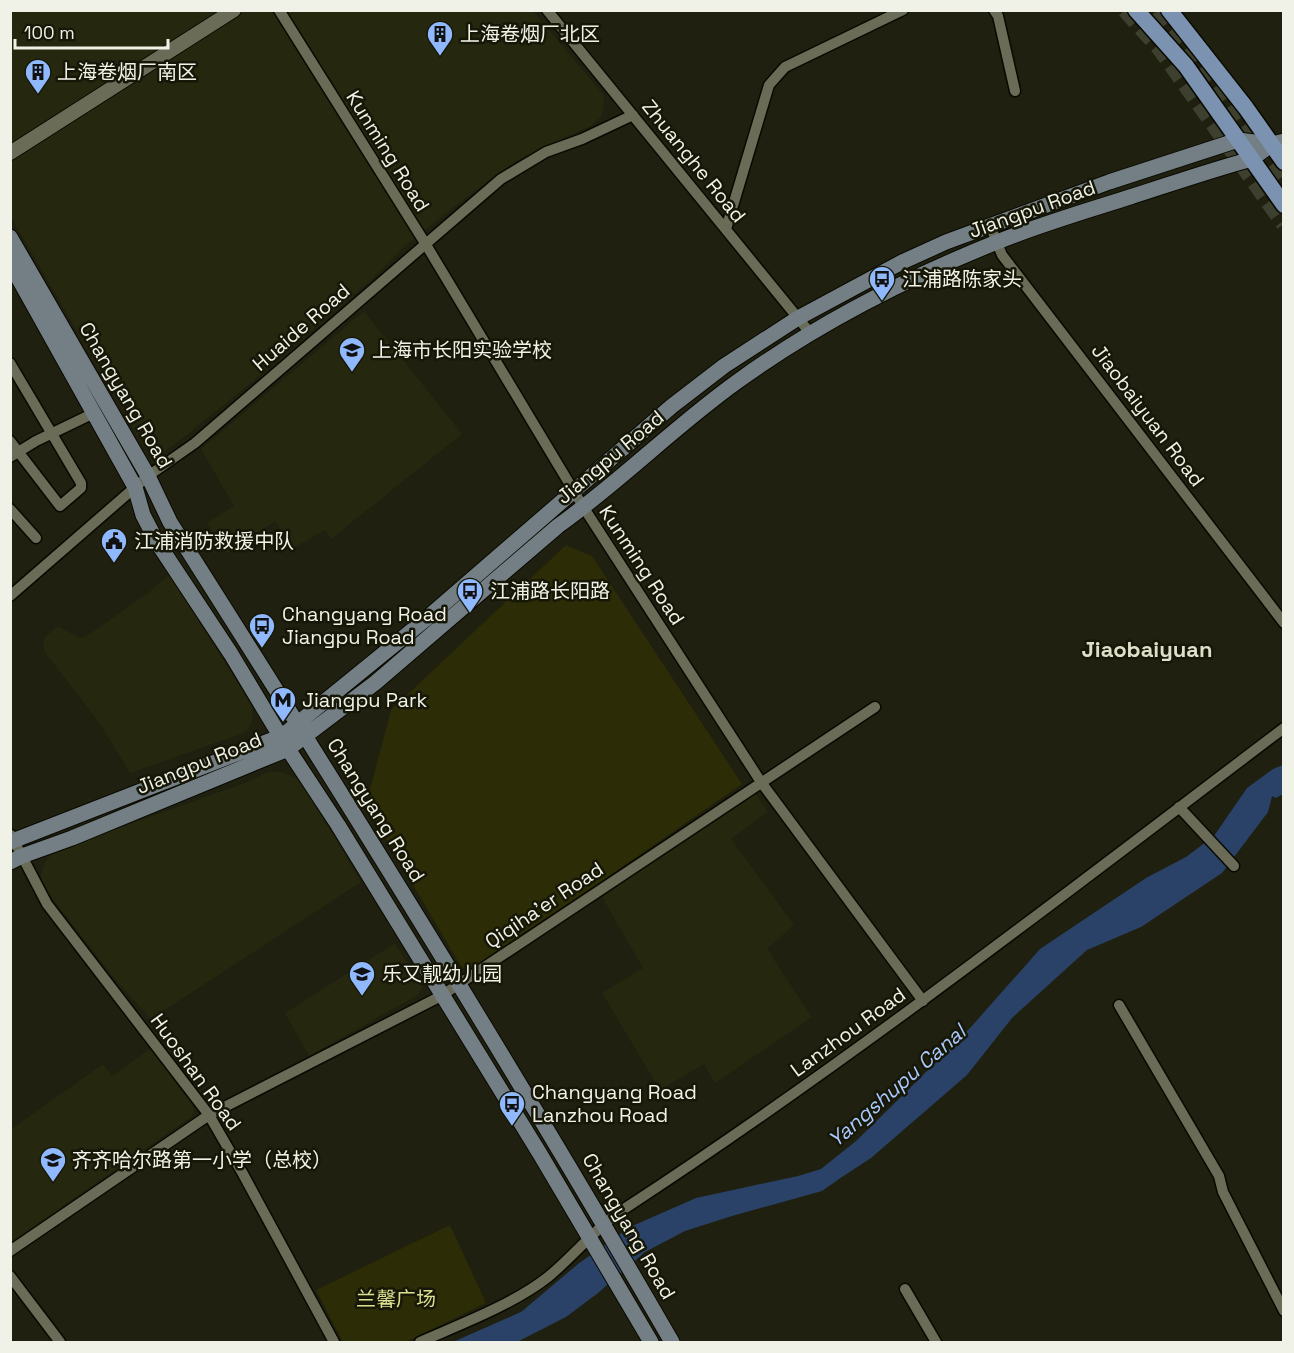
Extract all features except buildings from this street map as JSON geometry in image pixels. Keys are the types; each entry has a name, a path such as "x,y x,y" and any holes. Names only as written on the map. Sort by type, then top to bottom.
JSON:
{"main road":[{"path":"1136,10 1186,66 1284,205"},
{"path":"1171,11 1246,108 1278,142 1284,162"},
{"name":"Jiangpu Road","path":"302,731 435,611 672,406 724,366 798,318 902,262 990,225 1138,172 1238,140 1278,142"},
{"name":"Jiangpu Road","path":"16,859 72,838 285,742 375,683 558,526 584,508 704,406 811,334 901,284 996,242 1252,159 1278,142"},
{"name":"Changyang Road","path":"10,237 148,476 170,522 459,984 604,1224 672,1342"},
{"name":"Changyang Road","path":"10,263 135,487 143,515 157,542 338,825 651,1342"},
{"name":"Jiangpu Road","path":"11,839 285,742"}],"street":[{"path":"10,153 234,10"},
{"name":"Kunming Road","path":"279,10 425,243 584,508 761,782 923,1001"},
{"name":"Zhuanghe Road","path":"547,10 811,334"},
{"path":"726,229 769,86 785,67 903,10"},
{"path":"994,10 998,16 1015,91"},
{"name":"Huaide Road","path":"10,596 148,476 195,443 501,179 546,152 582,139 633,115"},
{"name":"Jiaobaiyuan Road","path":"990,225 1002,255 1284,623"},
{"path":"10,363 81,483 81,488 60,506 14,455 10,441"},
{"path":"14,455 94,413"},
{"path":"10,509 36,538"},
{"name":"Qiqiha'er Road","path":"10,1251 209,1115 441,996 875,707"},
{"name":"Lanzhou Road","path":"420,1342 536,1285 618,1213 728,1141 923,1001 1284,728"},
{"path":"1179,807 1234,866"},
{"name":"Huoshan Road","path":"11,839 16,859 47,904 209,1115 334,1342"},
{"path":"1119,1005 1219,1176 1224,1192 1284,1311"},
{"path":"10,1276 60,1342"},
{"path":"905,1289 936,1342"}],"shaded area":[{"path":"10,11 533,11 603,94 604,105 602,116 592,125 516,161 459,203 405,246 370,281 247,386 165,451 154,452 144,447 11,217"},
{"name":"上海市长阳实验学校","path":"364,311 462,434 331,539 325,530 293,548 275,521 226,554 207,523 234,506 201,449"},
{"path":"170,574 251,705 252,722 244,733 130,773 101,725 47,655 43,647 44,638 55,628 60,627 79,638 87,636 148,593"},
{"path":"268,772 280,772 296,778 308,792 361,882 151,1019 114,978 46,890 41,877 46,860 55,851 250,781"},
{"path":"753,790 768,812 731,839 794,925 767,949 812,1017 715,1083 704,1064 660,1090 602,993 643,968 602,897"},
{"name":"乐又靓幼儿园","path":"395,943 422,987 418,995 309,1056 285,1013"},
{"name":"齐齐哈尔路第一小学（总校）","path":"151,1048 195,1110 191,1117 11,1242 10,1130 103,1064 112,1076"}],"green space":[{"name":"Jiangpu Park","path":"566,545 592,556 742,784 479,966 462,968 366,805 391,710"},
{"name":"兰馨广场","path":"450,1225 486,1303 406,1342 343,1342 316,1290"}],"water":[{"path":"1283,765 1283,794 1276,798 1272,796 1268,812 1222,873 1141,927 1087,950 1012,1018 967,1075 871,1158 822,1191 685,1231 645,1252 566,1317 517,1342 453,1342 521,1312 578,1264 630,1227 696,1198 821,1169 856,1141 971,1027 1040,949 1146,878 1186,857 1214,836 1247,788 1273,769"}],"tunnel":[{"path":"1125,10 1160,49 1284,224"},
{"path":"1158,10 1284,181"}],"place":[{"name":"上海卷烟厂北区","path":"440,57"},
{"name":"上海卷烟厂南区","path":"38,95"},
{"name":"江浦路陈家头","path":"882,302"},
{"name":"上海市长阳实验学校","path":"352,373"},
{"name":"江浦消防救援中队","path":"114,564"},
{"name":"江浦路长阳路","path":"470,614"},
{"name":"Changyang Road Jiangpu Road","path":"262,649"},
{"name":"Jiangpu Park","path":"283,723"},
{"name":"乐又靓幼儿园","path":"362,997"},
{"name":"Changyang Road Lanzhou Road","path":"512,1127"},
{"name":"齐齐哈尔路第一小学（总校）","path":"53,1183"}],"district":[{"name":"Jiaobaiyuan","path":"1147,649"}],"water label":[{"name":"Yangshupu Canal","path":"897,1086"}]}
